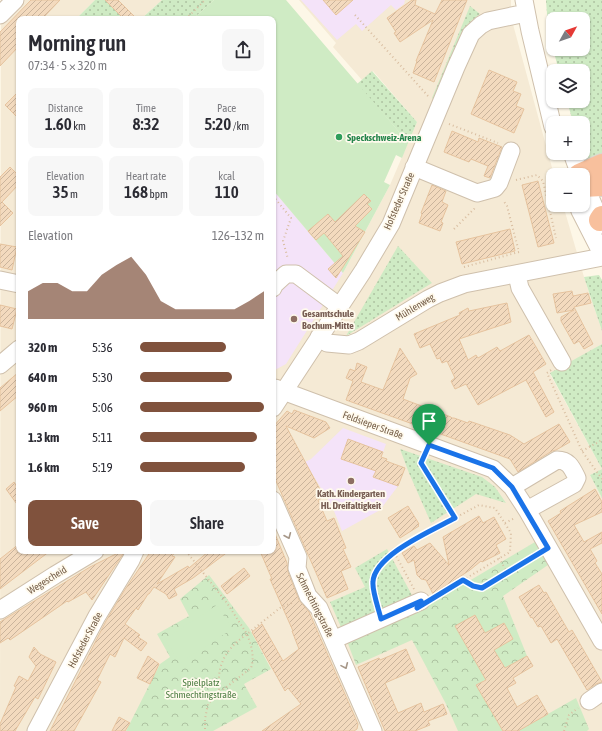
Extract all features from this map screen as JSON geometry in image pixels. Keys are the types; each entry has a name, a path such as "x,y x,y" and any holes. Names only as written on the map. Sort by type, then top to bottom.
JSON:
{"highway":[{"path":"590,176 602,165"}],"street":[{"path":"0,15 15,0"},
{"name":"Hofsteder Straße","path":"279,389 319,337 363,271 391,224 471,34 481,25 525,7 550,116"},
{"name":"Hofsteder Straße","path":"542,83 546,89"},
{"path":"414,167 477,193 497,186 512,151"},
{"path":"590,202 599,224 602,254"},
{"name":"Mühlenweg","path":"319,337 327,343 349,345 428,299 464,284 518,275 602,257"},
{"path":"276,283 286,274 296,274 339,306"},
{"path":"518,275 520,288 562,362"},
{"path":"0,280 16,283"},
{"path":"0,365 16,352"},
{"name":"Feldsieper Straße","path":"279,389 493,468 512,487 527,510 602,641"},
{"path":"512,487 557,460 563,460 569,463 577,478 574,484 527,510"},
{"name":"Schmechtingstraße","path":"276,507 298,557 297,568 308,596 319,608 370,730"},
{"name":"Wegescheid","path":"0,610 90,554"},
{"name":"Hofsteder Straße","path":"36,731 97,616 134,554"},
{"path":"333,640 421,601"}],"path":[{"path":"198,0 202,3"},
{"path":"189,16 205,0"},
{"path":"355,15 437,114 508,147 512,151"},
{"path":"464,267 519,252 507,206 497,186 537,175 543,181 556,238"},
{"path":"454,229 474,209 477,200 477,193"},
{"path":"276,200 291,218 283,241 290,266 296,274"},
{"path":"562,362 547,373 582,451 602,479"},
{"path":"582,451 602,440"},
{"path":"429,445 421,463 455,518"},
{"path":"381,619 372,583 376,570 394,552 480,505 495,508 511,533 510,552 417,608 421,601 394,552"},
{"path":"463,580 473,586 482,588 548,548"},
{"path":"188,554 227,603 247,634 251,644 252,653 252,664 250,668 219,692 208,704 205,719 205,731"},
{"path":"499,558 507,572"},
{"path":"219,692 221,663 235,643 280,608 308,596"},
{"path":"564,731 569,715 596,696"}],"shaded area":[{"path":"1,0 95,0 79,16 16,16 16,554 276,554 276,194 343,273 390,185 417,122 373,71 362,80 333,47 336,43 299,0 511,0 511,17 546,146 546,160 550,160 552,168 546,168 546,212 565,212 602,331 602,344 550,374 602,469 590,475 602,498 602,731 0,731"},
{"path":"105,0 162,0 144,16 121,16"},
{"path":"301,0 405,0 404,4 396,10 391,5 362,31 356,24 337,40"},
{"name":"Gesamtschule Bochum-Mitte","path":"276,194 343,273 286,364 276,369"},
{"name":"Kath. Kindergarten Hl. Dreifaltigkeit","path":"343,428 386,444 374,477 398,486 380,510 342,531 332,506 305,462 311,459"}],"green space":[{"path":"95,0 105,0 121,16 79,16"},
{"path":"162,0 214,0 196,16 144,16"},
{"name":"Speckschweiz-Arena","path":"214,0 286,0 400,133 409,141 402,158 396,155 384,182 390,185 343,273 276,194 276,16 196,16"},
{"path":"546,0 602,0 602,188 587,160 590,160 590,116 571,116 569,108 590,108 590,64 557,64 555,56 590,56 590,12 547,12"},
{"path":"470,6 480,14 463,30 433,99 432,98"},
{"path":"372,71 417,122 409,141 400,133 357,84"},
{"path":"398,246 432,283 346,336"},
{"path":"599,275 602,280 602,331 584,277"},
{"path":"602,344 602,469 550,373"},
{"path":"400,449 482,477 495,487 506,503 476,494 431,523"},
{"path":"602,469 602,498 590,475"},
{"path":"535,542 548,565 503,596 527,656 476,685 503,731 458,731 446,704 412,640 356,665 347,641 420,610"},
{"path":"387,549 420,610 347,641 330,602 365,587 355,568"},
{"name":"Spielplatz Schmechtingstraße","path":"209,575 249,628 271,669 244,684 257,707 213,731 126,731 160,664 170,657 157,634 189,616 180,599"},
{"path":"217,605 232,629 180,663 165,639"},
{"path":"576,698 589,729 587,731 518,731"}],"building":[{"path":"31,0 60,0 45,16 16,16 16,49 0,66 0,32"},
{"path":"105,0 118,0 134,16 121,16"},
{"path":"323,0 353,0 336,15"},
{"path":"412,0 416,0 415,5 435,14 442,0 467,0 434,82 413,73 416,61 433,20 400,42 394,33 396,32 387,18"},
{"path":"489,70 517,82 513,91 521,94 516,106 524,109 514,133 471,114"},
{"path":"16,94 16,116 5,105"},
{"path":"452,131 478,142 479,138 502,147 490,178 484,176 488,166 471,159 469,162 444,152"},
{"path":"10,167 16,173 16,187 2,202 13,213 0,226 0,177"},
{"path":"538,181 554,243 538,247 522,185"},
{"path":"432,185 446,191 442,202 448,205 441,222 443,223 440,231 419,223 421,213"},
{"path":"364,194 371,201 367,204 372,209 355,226 365,232 336,278 328,269 343,256 324,233 316,240 308,231 328,214 335,222"},
{"path":"510,229 515,251 462,264 456,242"},
{"path":"0,244 16,247 12,270 0,267"},
{"path":"572,291 573,296 588,293 591,303 574,307 593,344 584,349 579,341 574,344 561,321 561,317 574,310 557,313 553,294"},
{"path":"507,303 511,322 459,339 468,360 476,355 478,358 497,347 500,351 529,335 546,364 533,372 554,412 546,417 526,380 478,405 466,384 455,389 451,381 455,378 447,361 442,363 440,358 437,359 430,344 420,348 414,334 460,315 459,313 468,308 469,311"},
{"path":"0,305 16,309 12,329 0,326"},
{"path":"400,348 417,374 410,378 403,399 452,418 468,423 469,421 510,435 524,444 559,424 570,442 518,472 510,459 346,400 353,381 346,378 350,369 355,371 357,363 367,367 361,382 383,390"},
{"path":"16,375 16,398 0,411 0,388"},
{"path":"294,410 326,422 330,428 314,438 286,426 324,497 318,500 327,521 334,518 346,548 343,549 351,567 341,571 348,589 327,598 276,481 276,424 287,411 292,414"},
{"path":"348,439 383,452 381,457 387,459 386,461 405,468 398,486 373,477 376,471 341,459"},
{"path":"14,482 16,485 16,503 6,489"},
{"path":"595,489 602,502 602,512 574,525 584,542 602,532 602,543 590,549 597,561 595,563 602,574 602,614 548,521 561,513 560,511"},
{"path":"408,506 419,526 400,538 388,518"},
{"path":"479,516 483,523 494,517 506,539 496,545 500,553 482,562 481,561 433,594 426,580 421,579 417,575 414,560 408,563 402,553 414,546 417,550 430,543 449,565 443,537"},
{"path":"276,536 287,563 288,572 299,600 309,612 358,724 357,729 354,731 262,731 301,704 288,688 285,691 252,632 262,624 283,661 299,649 293,631 270,579 272,579 261,554 276,554"},
{"path":"16,546 16,554 46,554 0,589 0,559"},
{"path":"116,554 123,554 92,600 86,592 68,602 67,601 10,640 8,638 0,643 0,622 90,567"},
{"path":"149,554 174,554 172,556 175,557 157,584 188,566 189,568 205,554 225,554 193,578 174,589 177,595 169,599 166,594 154,587 138,610 136,608 125,624 140,635 138,637 147,643 141,651 124,638 115,657 110,654 97,680 101,682 74,731 50,731 106,621"},
{"path":"244,568 250,576 227,594 221,586"},
{"path":"539,585 544,593 546,592 569,632 572,630 602,682 587,690 557,639 551,643 541,626 538,627 532,617 531,618 519,597"},
{"path":"475,615 485,633 504,623 513,639 494,650 505,668 527,656 533,666 513,678 516,683 507,688 517,707 537,695 548,714 518,731 503,731 476,685 486,680 455,626"},
{"path":"34,647 40,654 56,662 38,699 35,697 15,731 0,731 0,724 16,687 14,686 19,676 28,681 36,666 29,657"},
{"path":"406,649 415,670 385,683 398,713 421,703 424,712 443,704 447,714 428,721 430,725 415,731 385,731 358,667"},
{"path":"148,656 159,664 150,684 137,678"},
{"path":"119,717 130,723 125,731 112,731"}],"place":[{"name":"Speckschweiz-Arena","path":"339,137"},
{"name":"Gesamtschule Bochum-Mitte","path":"294,319"},
{"name":"Kath. Kindergarten Hl. Dreifaltigkeit","path":"351,481"}],"route":[{"path":"429,445 493,468 512,487 527,510 548,548 482,588 473,586 463,580 417,608 421,601 381,619 372,583 376,570 383,561 394,552 455,518 421,463 429,445"}]}
